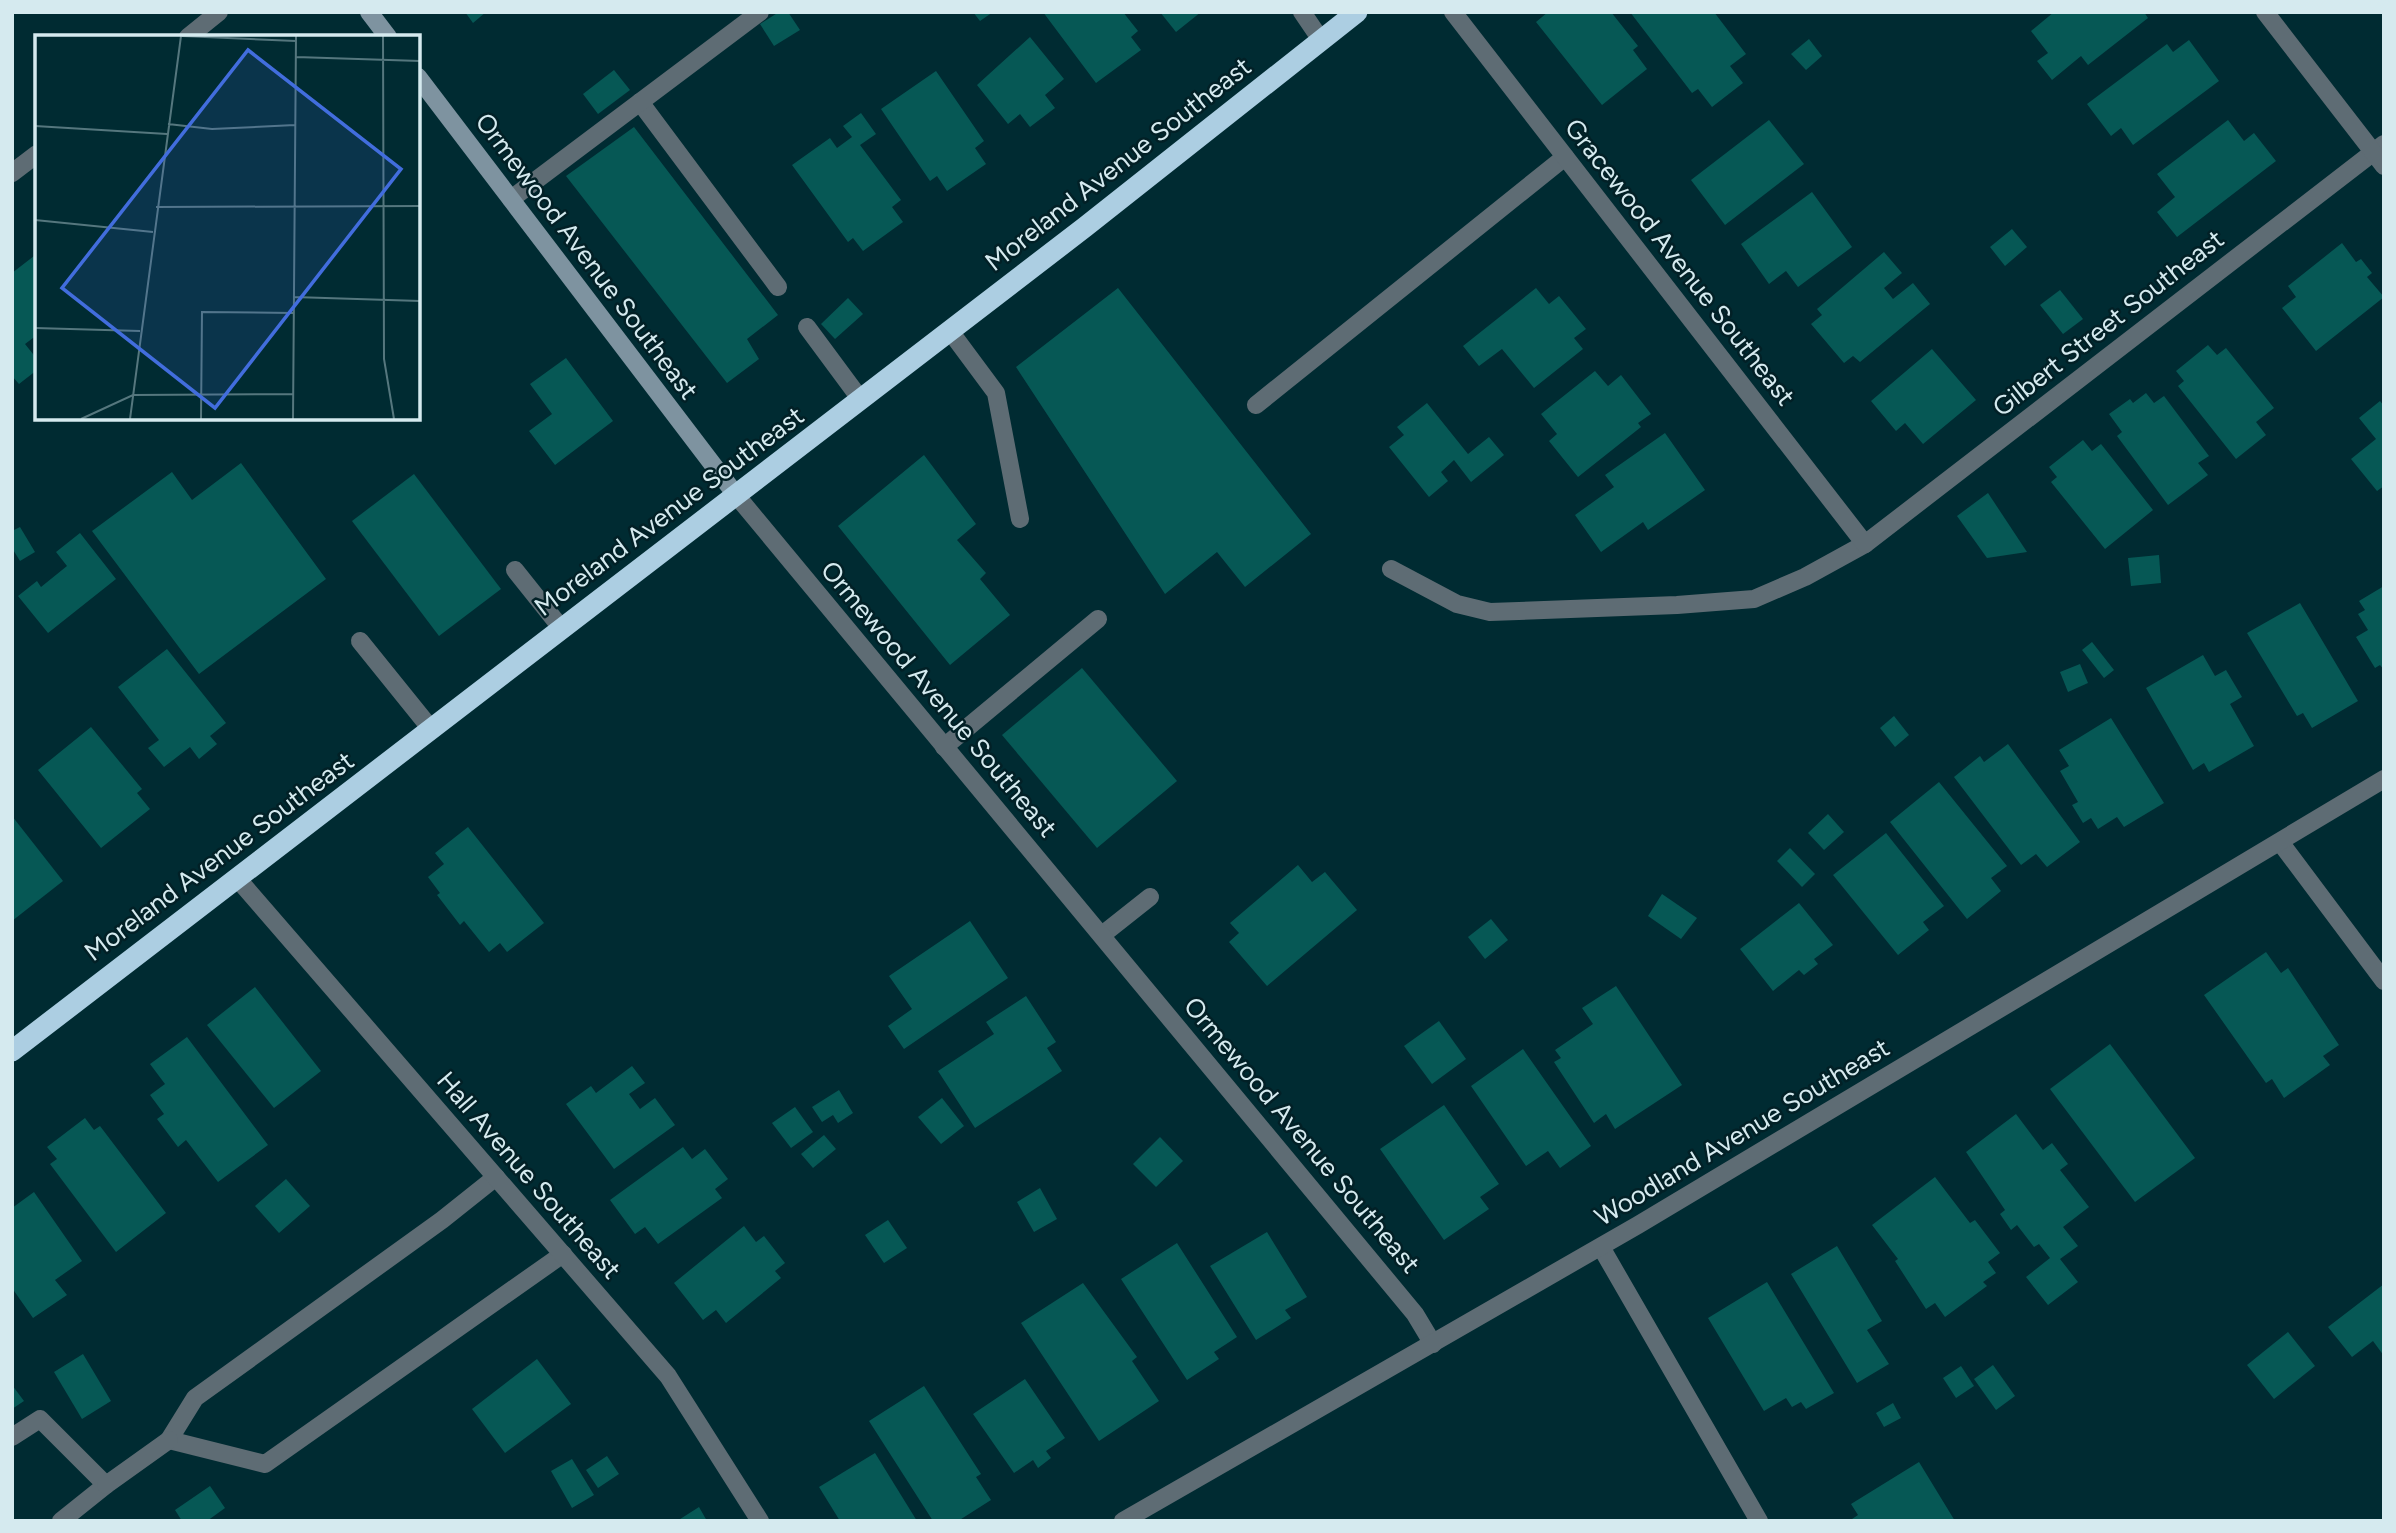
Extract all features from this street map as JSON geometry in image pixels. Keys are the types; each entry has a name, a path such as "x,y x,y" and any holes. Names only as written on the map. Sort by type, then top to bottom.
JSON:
{"highway":[{"name":"Moreland Avenue Southeast","path":"12,1051 950,331 1357,12"}],"street":[{"path":"190,35 219,12"},
{"path":"369,12 386,35"},
{"path":"511,199 760,12"},
{"path":"1302,12 1321,40"},
{"name":"Gracewood Avenue Southeast","path":"1453,12 1864,544"},
{"path":"2265,12 2380,154"},
{"name":"Ormewood Avenue Southeast","path":"420,80 736,495 1415,1314 1433,1343"},
{"path":"640,102 778,287"},
{"name":"Gilbert Street Southeast","path":"1391,569 1457,604 1490,612 1677,605 1754,599 1805,577 1864,544 2380,154"},
{"path":"12,173 35,156"},
{"path":"1256,405 1565,158"},
{"path":"807,327 860,400"},
{"path":"950,331 996,393 1020,519"},
{"path":"515,570 562,629"},
{"path":"944,747 1098,619"},
{"path":"360,641 431,729"},
{"name":"Woodland Avenue Southeast","path":"1122,1521 1601,1247 2384,779"},
{"path":"2280,842 2384,981"},
{"name":"Hall Avenue Southeast","path":"237,878 668,1376 760,1521"},
{"path":"1102,934 1150,897"},
{"path":"61,1521 169,1440 195,1398 442,1220 496,1177"},
{"path":"1601,1247 1759,1521"},
{"path":"169,1440 265,1464 563,1254"},
{"path":"12,1437 40,1419 106,1485"}],"building":[{"path":"465,12 486,12 473,23"},
{"path":"779,12 788,12 800,30 774,46 760,24"},
{"path":"973,12 993,12 980,21"},
{"path":"1043,12 1123,12 1138,31 1131,37 1141,50 1096,83"},
{"path":"1160,12 1201,12 1176,32"},
{"path":"1548,12 1611,12 1638,46 1633,50 1647,69 1602,105 1536,22"},
{"path":"1630,12 1714,12 1746,54 1730,66 1743,83 1712,107 1698,89 1692,93"},
{"path":"2054,12 2144,12 2148,18 2088,65 2081,56 2052,80 2037,61 2048,53 2031,31"},
{"path":"1030,37 1064,79 1045,95 1055,108 1030,127 1020,114 1008,124 977,85"},
{"path":"1809,39 1822,56 1806,70 1791,54"},
{"path":"2189,40 2219,81 2133,145 2121,128 2111,136 2087,104 2167,44 2173,52"},
{"path":"614,70 630,90 598,114 583,94"},
{"path":"936,71 984,141 975,148 986,164 947,191 937,176 930,181 881,109"},
{"path":"861,113 876,134 860,145 901,200 892,207 903,222 863,251 853,238 848,242 792,165 830,138 837,148 852,137 843,126"},
{"path":"1769,120 1804,164 1725,225 1691,180"},
{"path":"2228,120 2244,141 2254,133 2276,161 2177,237 2157,212 2175,197 2157,174"},
{"path":"634,127 778,315 747,339 759,359 727,383 566,176"},
{"path":"1812,192 1852,247 1798,287 1786,271 1769,284 1741,244"},
{"path":"2012,229 2027,247 2005,266 1990,247"},
{"path":"2342,243 2356,262 2361,259 2372,273 2367,277 2384,297 2316,351 2282,308 2296,297 2288,286"},
{"path":"1884,252 1902,273 1884,288 1893,299 1913,283 1930,304 1860,362 1853,356 1844,363 1811,324 1822,315 1817,309"},
{"path":"34,256 35,336 25,344 35,356 35,372 19,384 12,376 12,273"},
{"path":"1118,288 1311,534 1245,587 1217,552 1165,594 1016,367"},
{"path":"1536,288 1549,304 1559,296 1586,329 1574,338 1583,349 1534,388 1502,349 1479,366 1463,346"},
{"path":"2060,290 2083,319 2063,334 2040,305"},
{"path":"848,298 863,314 835,339 821,324"},
{"path":"2208,345 2217,355 2226,348 2274,408 2256,422 2266,435 2236,459 2178,386 2184,381 2176,371"},
{"path":"1932,349 1976,400 1923,444 1905,423 1896,431 1871,401"},
{"path":"566,358 613,421 555,465 529,431 552,414 530,384"},
{"path":"1595,371 1608,386 1621,375 1651,414 1638,423 1641,427 1578,477 1549,441 1557,434 1541,414"},
{"path":"2146,393 2154,403 2164,396 2209,456 2198,463 2208,475 2168,505 2117,436 2122,432 2109,414 2130,399 2133,403"},
{"path":"2380,401 2384,406 2384,486 2377,491 2351,459 2376,439 2359,418"},
{"path":"1427,403 1468,454 1489,437 1504,455 1471,482 1454,460 1441,472 1448,481 1429,497 1389,447 1404,435 1397,427"},
{"path":"1665,433 1705,490 1648,530 1643,522 1601,552 1575,515 1614,487 1605,475"},
{"path":"2083,440 2092,451 2101,444 2153,510 2105,549 2051,482 2057,477 2049,467"},
{"path":"924,455 976,524 957,540 986,573 980,579 1010,615 950,665 838,526"},
{"path":"241,463 326,579 199,674 92,531 172,472 192,500"},
{"path":"414,474 501,589 439,636 352,521"},
{"path":"1988,493 2027,552 1987,558 1957,516"},
{"path":"20,527 35,552 20,561 12,548 12,531"},
{"path":"80,533 116,579 48,633 18,596 37,581 41,587 67,566 56,552"},
{"path":"2159,555 2161,583 2131,586 2128,558"},
{"path":"2384,586 2384,670 2380,665 2375,668 2356,637 2368,630 2358,614 2365,610 2359,601"},
{"path":"2300,603 2358,701 2312,728 2303,713 2297,716 2247,633"},
{"path":"2092,642 2114,670 2104,678 2082,650"},
{"path":"167,649 226,723 210,736 217,744 199,759 190,747 164,767 148,748 159,740 118,687"},
{"path":"2203,655 2215,676 2226,670 2242,697 2230,704 2254,746 2209,772 2204,763 2193,770 2146,688"},
{"path":"2080,664 2088,683 2068,692 2060,672"},
{"path":"1082,668 1177,781 1097,848 1002,735"},
{"path":"1894,716 1909,735 1895,747 1880,728"},
{"path":"2111,718 2164,803 2124,827 2117,817 2098,829 2091,818 2083,823 2072,805 2078,802 2060,771 2069,766 2059,750"},
{"path":"91,727 142,789 137,793 150,809 101,848 38,770"},
{"path":"2008,744 2080,842 2047,867 2036,854 2021,865 1954,777 1980,756 1984,762"},
{"path":"1939,782 2007,866 1991,878 2001,891 1967,919 1890,822"},
{"path":"1828,814 1844,832 1824,850 1808,833"},
{"path":"12,816 63,881 12,921"},
{"path":"468,827 544,923 507,952 500,943 489,952 464,921 460,925 437,895 440,893 428,877 444,864 435,853"},
{"path":"1886,833 1944,906 1923,922 1929,930 1898,955 1833,875"},
{"path":"1790,848 1815,874 1802,887 1777,861"},
{"path":"1298,865 1312,882 1325,872 1357,910 1267,986 1229,942 1239,933 1230,923"},
{"path":"1662,894 1697,918 1681,939 1648,916"},
{"path":"1799,903 1833,945 1814,959 1818,964 1804,975 1799,970 1773,991 1740,949"},
{"path":"1491,919 1508,940 1485,959 1468,937"},
{"path":"970,921 1008,978 904,1049 888,1026 912,1009 889,976"},
{"path":"2266,952 2281,973 2288,968 2339,1045 2323,1056 2330,1065 2284,1098 2272,1079 2266,1083 2204,995"},
{"path":"1616,986 1682,1085 1615,1129 1606,1114 1594,1123 1554,1062 1561,1058 1555,1050 1593,1024 1582,1008"},
{"path":"255,987 321,1071 274,1108 207,1025"},
{"path":"1026,996 1056,1042 1047,1048 1062,1071 975,1128 938,1071 994,1034 986,1022"},
{"path":"1439,1021 1466,1059 1432,1084 1404,1046"},
{"path":"187,1037 268,1145 218,1182 186,1140 178,1147 157,1119 164,1114 150,1095 165,1084 150,1064"},
{"path":"2110,1044 2195,1158 2135,1202 2050,1089"},
{"path":"1523,1049 1591,1146 1560,1168 1548,1151 1526,1166 1471,1086"},
{"path":"632,1066 645,1083 629,1094 640,1109 655,1098 675,1125 614,1169 566,1104 591,1086 596,1093"},
{"path":"839,1090 853,1113 838,1123 833,1115 822,1122 812,1107"},
{"path":"942,1098 964,1126 941,1144 918,1117"},
{"path":"1444,1105 1499,1184 1480,1197 1489,1209 1444,1240 1380,1149"},
{"path":"795,1107 813,1132 791,1148 772,1123"},
{"path":"2016,1114 2043,1150 2052,1143 2068,1164 2060,1170 2089,1207 2063,1227 2078,1246 2060,1259 2078,1282 2048,1305 2026,1277 2050,1258 2039,1244 2034,1247 2017,1225 2011,1230 2000,1214 2005,1210 1966,1152"},
{"path":"85,1118 94,1130 100,1126 166,1213 116,1252 50,1164 57,1159 47,1147"},
{"path":"824,1135 836,1149 813,1168 801,1154"},
{"path":"1160,1137 1183,1161 1156,1187 1133,1164"},
{"path":"683,1147 692,1159 705,1149 728,1179 715,1189 722,1198 658,1244 645,1227 635,1234 610,1200"},
{"path":"1935,1177 1970,1223 1975,1220 2000,1253 1988,1262 1996,1273 1983,1282 1987,1286 1945,1317 1935,1303 1926,1309 1895,1261 1898,1259 1872,1225"},
{"path":"286,1179 310,1206 279,1233 255,1206"},
{"path":"1040,1188 1057,1219 1034,1232 1017,1202"},
{"path":"34,1192 82,1261 55,1280 67,1295 33,1318 12,1288 12,1208"},
{"path":"888,1220 907,1248 884,1263 865,1235"},
{"path":"744,1226 756,1242 764,1236 785,1263 775,1271 781,1278 726,1323 716,1310 703,1320 674,1283"},
{"path":"1267,1232 1307,1297 1285,1310 1291,1318 1256,1340 1210,1266"},
{"path":"1177,1243 1237,1337 1214,1352 1219,1359 1187,1380 1121,1279"},
{"path":"1837,1246 1882,1321 1867,1330 1889,1364 1857,1383 1791,1274"},
{"path":"1767,1282 1834,1393 1806,1409 1801,1402 1792,1407 1786,1398 1764,1411 1708,1318"},
{"path":"1083,1283 1137,1357 1132,1361 1159,1401 1099,1441 1021,1323"},
{"path":"2384,1284 2384,1356 2373,1341 2352,1357 2328,1327"},
{"path":"2288,1332 2315,1366 2274,1399 2247,1365"},
{"path":"83,1354 111,1401 82,1419 54,1372"},
{"path":"537,1359 571,1404 505,1453 472,1409"},
{"path":"1993,1365 2015,1396 1996,1410 1974,1379"},
{"path":"1961,1366 1974,1386 1956,1398 1943,1378"},
{"path":"1025,1379 1065,1438 1046,1451 1051,1458 1038,1468 1033,1460 1014,1473 973,1414"},
{"path":"12,1385 24,1401 12,1409"},
{"path":"924,1386 981,1474 976,1477 991,1500 958,1521 933,1521 869,1421"},
{"path":"1893,1403 1901,1418 1884,1427 1876,1413"},
{"path":"875,1453 917,1521 840,1521 819,1487"},
{"path":"607,1456 619,1474 598,1488 586,1470"},
{"path":"572,1459 594,1495 572,1508 551,1471"},
{"path":"1919,1462 1955,1521 1849,1521 1858,1515 1851,1504"},
{"path":"210,1486 225,1508 207,1521 182,1521 175,1510"},
{"path":"699,1507 707,1521 677,1521"}]}
